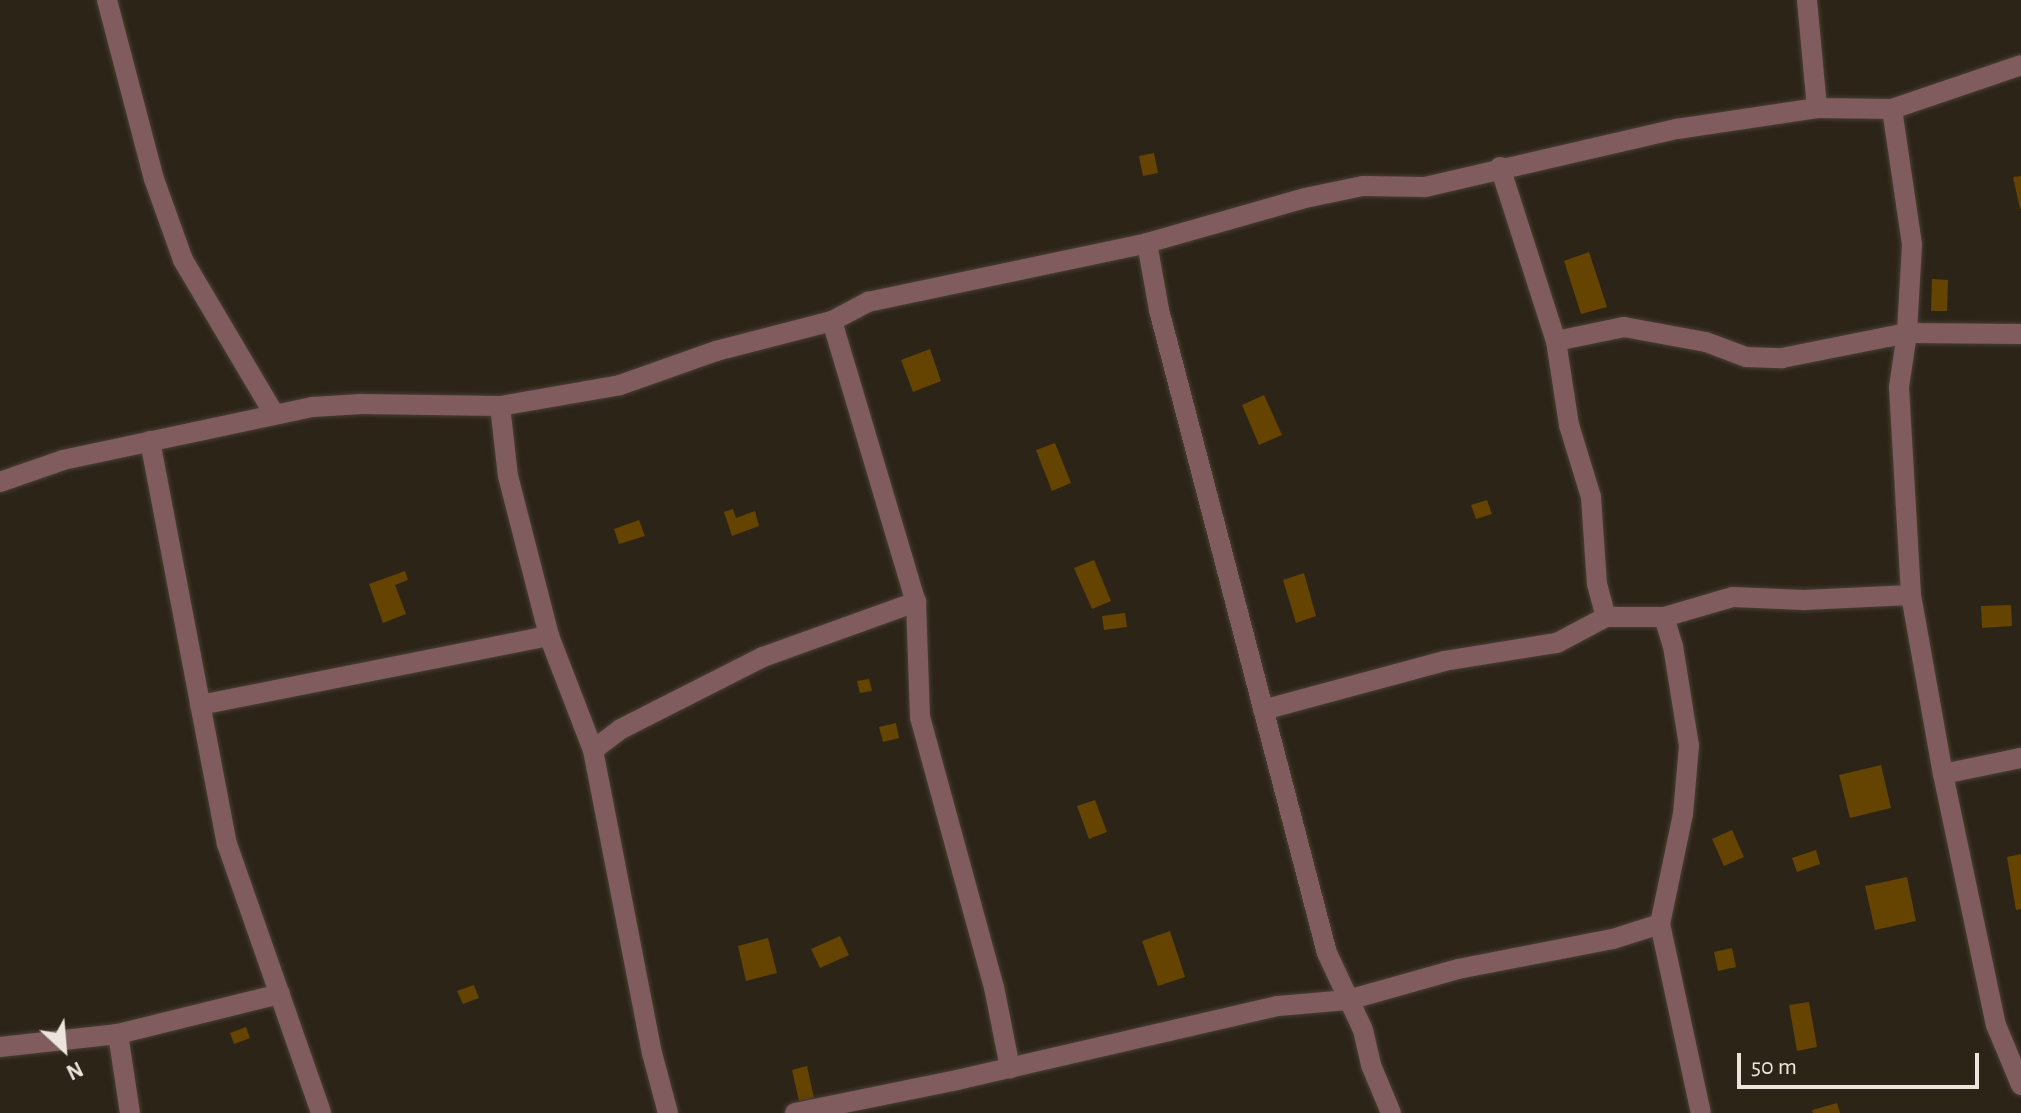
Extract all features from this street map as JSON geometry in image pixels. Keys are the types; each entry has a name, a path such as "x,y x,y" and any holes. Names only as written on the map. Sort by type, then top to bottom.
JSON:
{"street":[{"path":"107,0 154,179 183,260 274,414"},
{"path":"1807,0 1817,108"},
{"path":"0,482 63,460 274,414 361,404 500,406 620,385 716,351 832,321 868,302 1147,243 1339,190 1363,186 1425,187 1500,167 1677,129 1817,108 1892,109 2021,65"},
{"path":"1892,109 1912,245 1907,333 1899,387 1911,595 1943,774 1996,1025 2021,1085"},
{"path":"1500,167 1556,341 1569,425 1591,497 1597,584 1606,617"},
{"path":"1147,243 1159,310 1327,953 1363,1030 1371,1065 1391,1113"},
{"path":"832,321 916,602 920,717 994,987 1010,1068"},
{"path":"1556,341 1624,327 1706,342 1746,357 1782,358 1907,333 2021,334"},
{"path":"500,406 508,476 549,636 593,750 652,1053 668,1113"},
{"path":"150,441 227,844 321,1113"},
{"path":"1263,710 1444,661 1557,643 1606,617 1664,617 1733,597 1804,600 1911,595"},
{"path":"593,750 621,729 763,657 916,602"},
{"path":"1664,617 1673,646 1689,746 1683,814 1660,924 1701,1113"},
{"path":"200,705 549,636"},
{"path":"1943,774 2021,758"},
{"path":"795,1113 1010,1068 1278,1006 1348,1000 1458,969 1613,939 1660,924"},
{"path":"0,1047 118,1034 280,994"},
{"path":"118,1034 130,1113"}],"building":[{"path":"1154,153 1158,173 1143,176 1139,156"},
{"path":"2021,176 2021,209 2020,209 2013,177"},
{"path":"1589,252 1607,307 1581,314 1564,261"},
{"path":"1932,279 1948,280 1947,311 1931,311"},
{"path":"930,349 941,381 913,392 901,360"},
{"path":"1264,395 1282,435 1259,445 1242,405"},
{"path":"1055,443 1071,483 1052,491 1036,450"},
{"path":"1487,500 1492,514 1476,519 1471,505"},
{"path":"733,509 736,518 755,511 759,526 732,536 724,512"},
{"path":"639,520 645,536 619,544 614,529"},
{"path":"1094,560 1111,601 1092,609 1074,568"},
{"path":"405,571 408,580 395,585 406,614 383,623 369,584"},
{"path":"1304,573 1316,616 1296,623 1283,580"},
{"path":"2011,605 2012,626 1982,628 1981,606"},
{"path":"1125,613 1127,627 1104,630 1102,616"},
{"path":"869,679 872,691 860,693 857,681"},
{"path":"896,723 899,738 883,742 879,727"},
{"path":"1881,765 1891,808 1850,818 1839,775"},
{"path":"1095,800 1107,832 1089,839 1077,806"},
{"path":"1732,830 1744,857 1724,866 1712,839"},
{"path":"1816,850 1820,864 1797,872 1792,858"},
{"path":"2021,854 2021,909 2016,910 2007,857"},
{"path":"1907,877 1916,921 1875,930 1865,886"},
{"path":"1170,931 1185,977 1158,986 1142,941"},
{"path":"840,936 849,955 820,968 811,949"},
{"path":"768,938 777,973 746,981 738,946"},
{"path":"1732,948 1736,967 1718,971 1714,952"},
{"path":"474,985 479,998 463,1004 457,991"},
{"path":"1809,1002 1817,1047 1797,1051 1789,1005"},
{"path":"246,1027 250,1038 234,1044 230,1033"},
{"path":"807,1066 814,1098 799,1101 792,1070"},
{"path":"1837,1103 1840,1113 1813,1113 1812,1110"}]}
